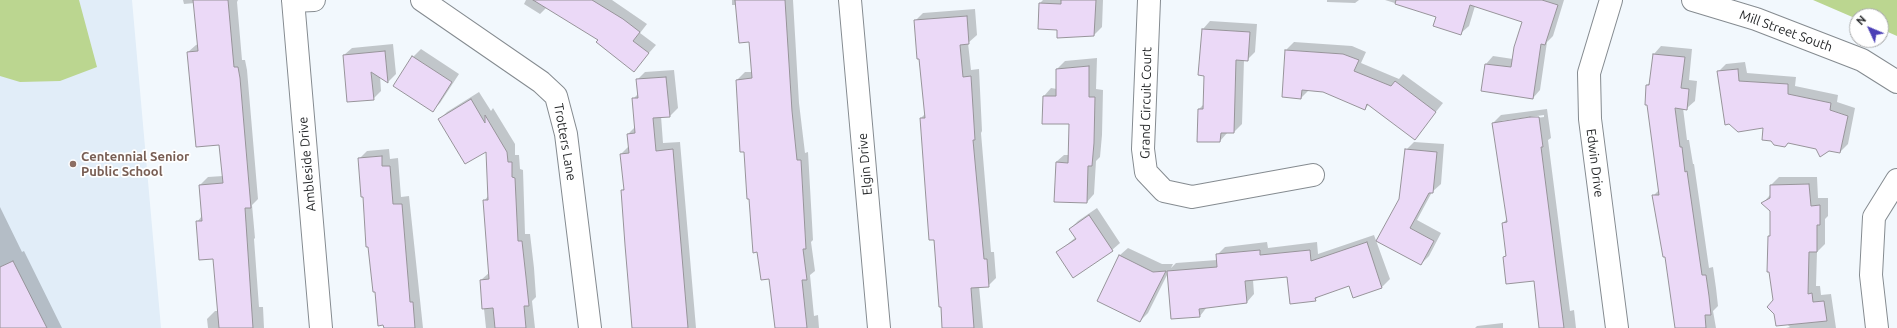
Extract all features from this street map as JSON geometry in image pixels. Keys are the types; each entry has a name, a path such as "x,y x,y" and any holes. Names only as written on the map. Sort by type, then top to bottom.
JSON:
{"street":[{"name":"Ambleside Drive","path":"300,0 321,328"},
{"name":"Trotters Lane","path":"422,0 541,82 556,96 566,134 590,328"},
{"name":"Elgin Drive","path":"850,0 879,328"},
{"name":"Grand Circuit Court","path":"1149,0 1144,149 1146,172 1164,191 1192,197 1313,175"},
{"name":"Edwin Drive","path":"1611,0 1589,73 1590,119 1617,328"},
{"name":"Mill Street South","path":"1693,0 1756,19 1862,60 1897,82"},
{"path":"1877,328 1871,275 1874,217 1897,180"}],"shaded area":[{"name":"Centennial Senior Public School","path":"0,0 132,0 161,328 0,328"}],"green space":[{"path":"0,0 79,0 97,67 60,81 20,82 0,76"},
{"path":"1813,0 1897,0 1897,36 1889,32 1889,8 1849,8 1849,16"}],"building":[{"path":"193,0 228,0 234,67 238,67 240,78 251,208 245,208 253,328 219,328 213,259 199,260 196,221 202,221 199,185 223,183 219,145 196,147 187,52 198,51"},
{"path":"533,0 592,0 623,19 640,32 633,41 649,53 634,72 596,42 598,40"},
{"path":"735,0 785,0 792,111 797,160 801,160 806,249 803,249 807,280 802,280 807,328 775,328 769,279 761,280 757,252 753,253 744,152 740,152 736,80 752,78 749,42 739,43"},
{"path":"1061,0 1096,0 1094,36 1057,38 1057,30 1038,29 1039,3 1061,4"},
{"path":"1396,0 1542,0 1558,5 1545,45 1541,44 1533,99 1481,91 1485,64 1511,67 1514,47 1522,22 1470,5 1461,35 1433,26 1436,17 1395,4"},
{"path":"967,16 969,44 960,45 963,77 971,76 975,140 973,140 984,259 987,259 989,287 971,288 974,328 942,328 934,240 929,240 920,118 925,118 919,59 917,59 914,20"},
{"path":"1202,29 1250,32 1248,61 1236,60 1234,133 1221,133 1220,142 1197,142 1198,109 1203,109 1204,76 1198,75"},
{"path":"1285,50 1343,54 1359,60 1354,71 1391,86 1395,81 1436,112 1415,140 1367,104 1365,110 1323,92 1302,90 1301,99 1282,97"},
{"path":"385,51 388,83 371,72 374,100 347,102 343,55"},
{"path":"1653,54 1685,57 1681,88 1689,89 1687,110 1675,108 1680,147 1682,147 1685,172 1687,171 1702,275 1706,275 1709,296 1711,315 1705,315 1706,328 1675,328 1665,257 1663,257 1652,195 1659,195 1647,105 1645,105 1646,85 1649,85"},
{"path":"412,56 452,82 433,112 393,86"},
{"path":"1089,66 1089,97 1095,97 1094,143 1092,166 1088,166 1087,203 1054,202 1056,162 1068,163 1069,124 1042,124 1043,96 1056,96 1056,69"},
{"path":"1738,69 1739,81 1788,84 1788,94 1831,103 1830,110 1848,116 1840,153 1829,151 1820,157 1816,149 1788,143 1785,147 1774,145 1771,141 1762,140 1763,128 1738,132 1729,124 1725,125 1717,71"},
{"path":"666,77 670,117 653,118 656,151 673,149 688,328 632,328 621,190 624,190 620,154 629,153 627,134 635,133 632,98 638,98 636,79"},
{"path":"471,99 485,123 485,115 507,152 508,162 512,162 512,177 515,178 518,241 522,241 529,306 524,306 526,328 495,328 493,308 482,309 480,280 489,279 483,200 488,200 486,152 465,164 438,119"},
{"path":"1539,117 1543,147 1541,147 1564,328 1539,328 1534,281 1506,284 1503,257 1506,256 1502,223 1507,222 1492,123"},
{"path":"1405,149 1437,152 1433,193 1429,193 1410,228 1434,241 1421,265 1376,241 1399,199"},
{"path":"382,156 382,166 390,166 393,204 402,204 410,302 413,302 415,328 384,328 383,325 378,326 375,292 373,292 368,247 366,247 363,197 361,197 358,158"},
{"path":"1809,184 1811,206 1820,205 1820,225 1817,225 1817,252 1809,252 1808,294 1812,293 1813,302 1824,301 1827,321 1776,326 1774,314 1767,307 1773,300 1769,272 1767,272 1768,236 1770,236 1770,211 1761,203 1770,198 1770,185"},
{"path":"1089,215 1113,251 1073,278 1056,252 1076,239 1069,229"},
{"path":"1367,242 1382,288 1353,298 1349,286 1315,298 1316,301 1290,304 1287,277 1245,281 1247,303 1199,309 1200,317 1171,319 1167,271 1217,267 1216,254 1260,250 1260,255 1310,250 1311,261"},
{"path":"1119,255 1153,272 1166,271 1140,322 1097,301"},
{"path":"13,261 47,328 0,328 0,267"}],"place":[{"name":"Centennial Senior Public School","path":"73,164"}]}
